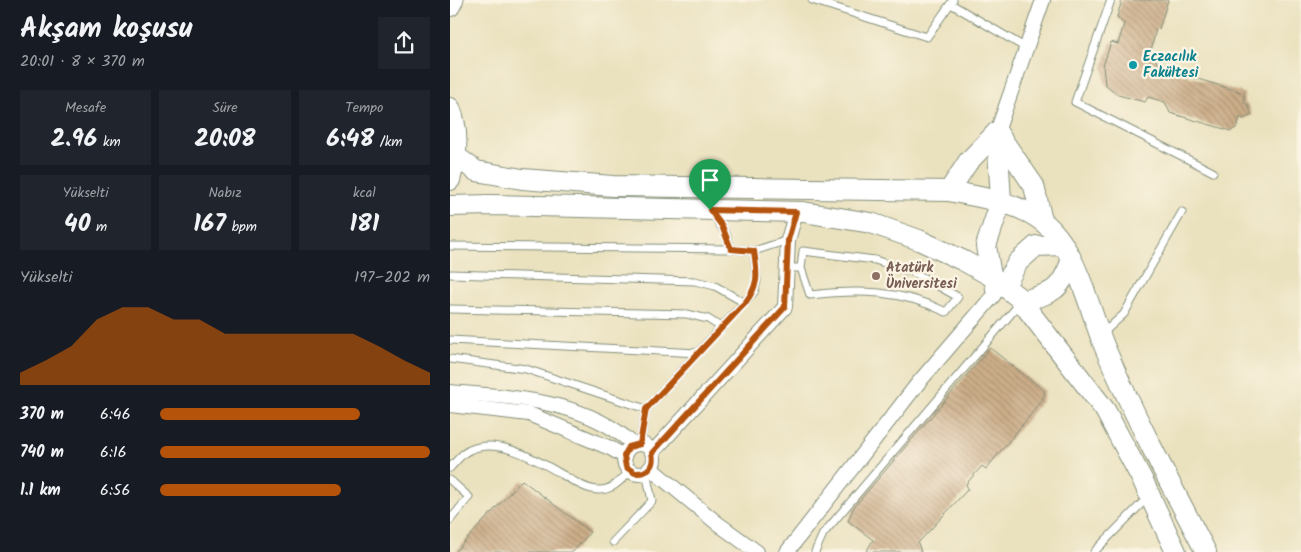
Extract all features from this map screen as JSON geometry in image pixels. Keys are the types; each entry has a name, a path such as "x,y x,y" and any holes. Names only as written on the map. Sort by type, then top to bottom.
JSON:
{"main road":[{"path":"450,6 453,0"},
{"path":"450,108 455,120 457,157 450,180"},
{"path":"949,191 968,162 997,132"},
{"path":"997,132 1001,201 986,246 997,286"},
{"path":"997,132 1034,186 1042,221 1067,254 1100,335 1164,472 1206,552"},
{"path":"457,157 476,171 522,179 604,186 949,191 1001,201 1042,221"},
{"path":"450,206 490,205 796,212 871,223 919,240 1022,302 1105,410 1150,495 1176,552"},
{"path":"997,286 1018,262 1036,246 1067,254"},
{"path":"1022,302 1049,294 1064,282 1067,254"}],"street":[{"path":"997,132 1043,0"},
{"path":"652,453 781,314 794,268 788,240 796,212"},
{"path":"787,552 919,382 997,286"},
{"path":"450,392 489,395 559,407 610,426 637,444 649,448 654,458 648,470"},
{"path":"450,405 530,414 610,448 624,456"},
{"path":"637,444 629,447 624,456 626,467 635,473 648,470"},
{"path":"648,470 757,552"}],"lane":[{"path":"812,0 927,37 952,2 1026,48"},
{"path":"1111,0 1075,102 1213,172"},
{"path":"710,210 722,226 731,249"},
{"path":"1100,335 1124,314 1182,212"},
{"path":"450,246 731,249 754,251 788,240"},
{"path":"637,444 646,409 754,292 757,282 754,251"},
{"path":"803,251 875,260 915,273 958,297 946,312 930,304 878,291 852,290 810,295 794,268 803,251"},
{"path":"450,274 695,281 715,286 745,303"},
{"path":"816,552 823,534 1022,302"},
{"path":"450,309 687,314 708,319 722,328"},
{"path":"450,340 698,353"},
{"path":"450,359 526,369 646,409"},
{"path":"450,468 464,454 484,448 502,448 524,454 578,484 598,490 613,487 630,471"},
{"path":"613,542 652,501 648,470"},
{"path":"450,480 469,498 450,520"},
{"path":"1094,552 1123,520 1150,495"}],"building":[{"name":"Eczacılık Fakültesi","path":"1122,0 1168,0 1159,29 1156,28 1151,51 1158,64 1176,69 1178,73 1244,93 1244,103 1248,105 1252,115 1243,119 1240,117 1237,127 1231,131 1170,113 1165,102 1148,97 1145,102 1118,95 1105,84 1103,66 1111,42 1118,44 1124,24 1117,17"},
{"path":"990,348 1045,391 1042,401 986,469 982,466 966,484 968,489 918,543 921,552 866,552 873,540 848,521 854,507"},
{"path":"522,480 590,532 573,552 455,552"}],"place":[{"name":"Eczacılık Fakültesi","path":"1133,65"},
{"name":"Atatürk Üniversitesi","path":"876,276"}],"route":[{"path":"710,210 796,212 788,240 787,298 785,307 781,314 652,453 654,458 650,468 646,472 635,473 626,467 624,456 629,447 640,444 646,409 745,303 754,292 757,282 754,251 731,249 722,226 710,210"}]}
